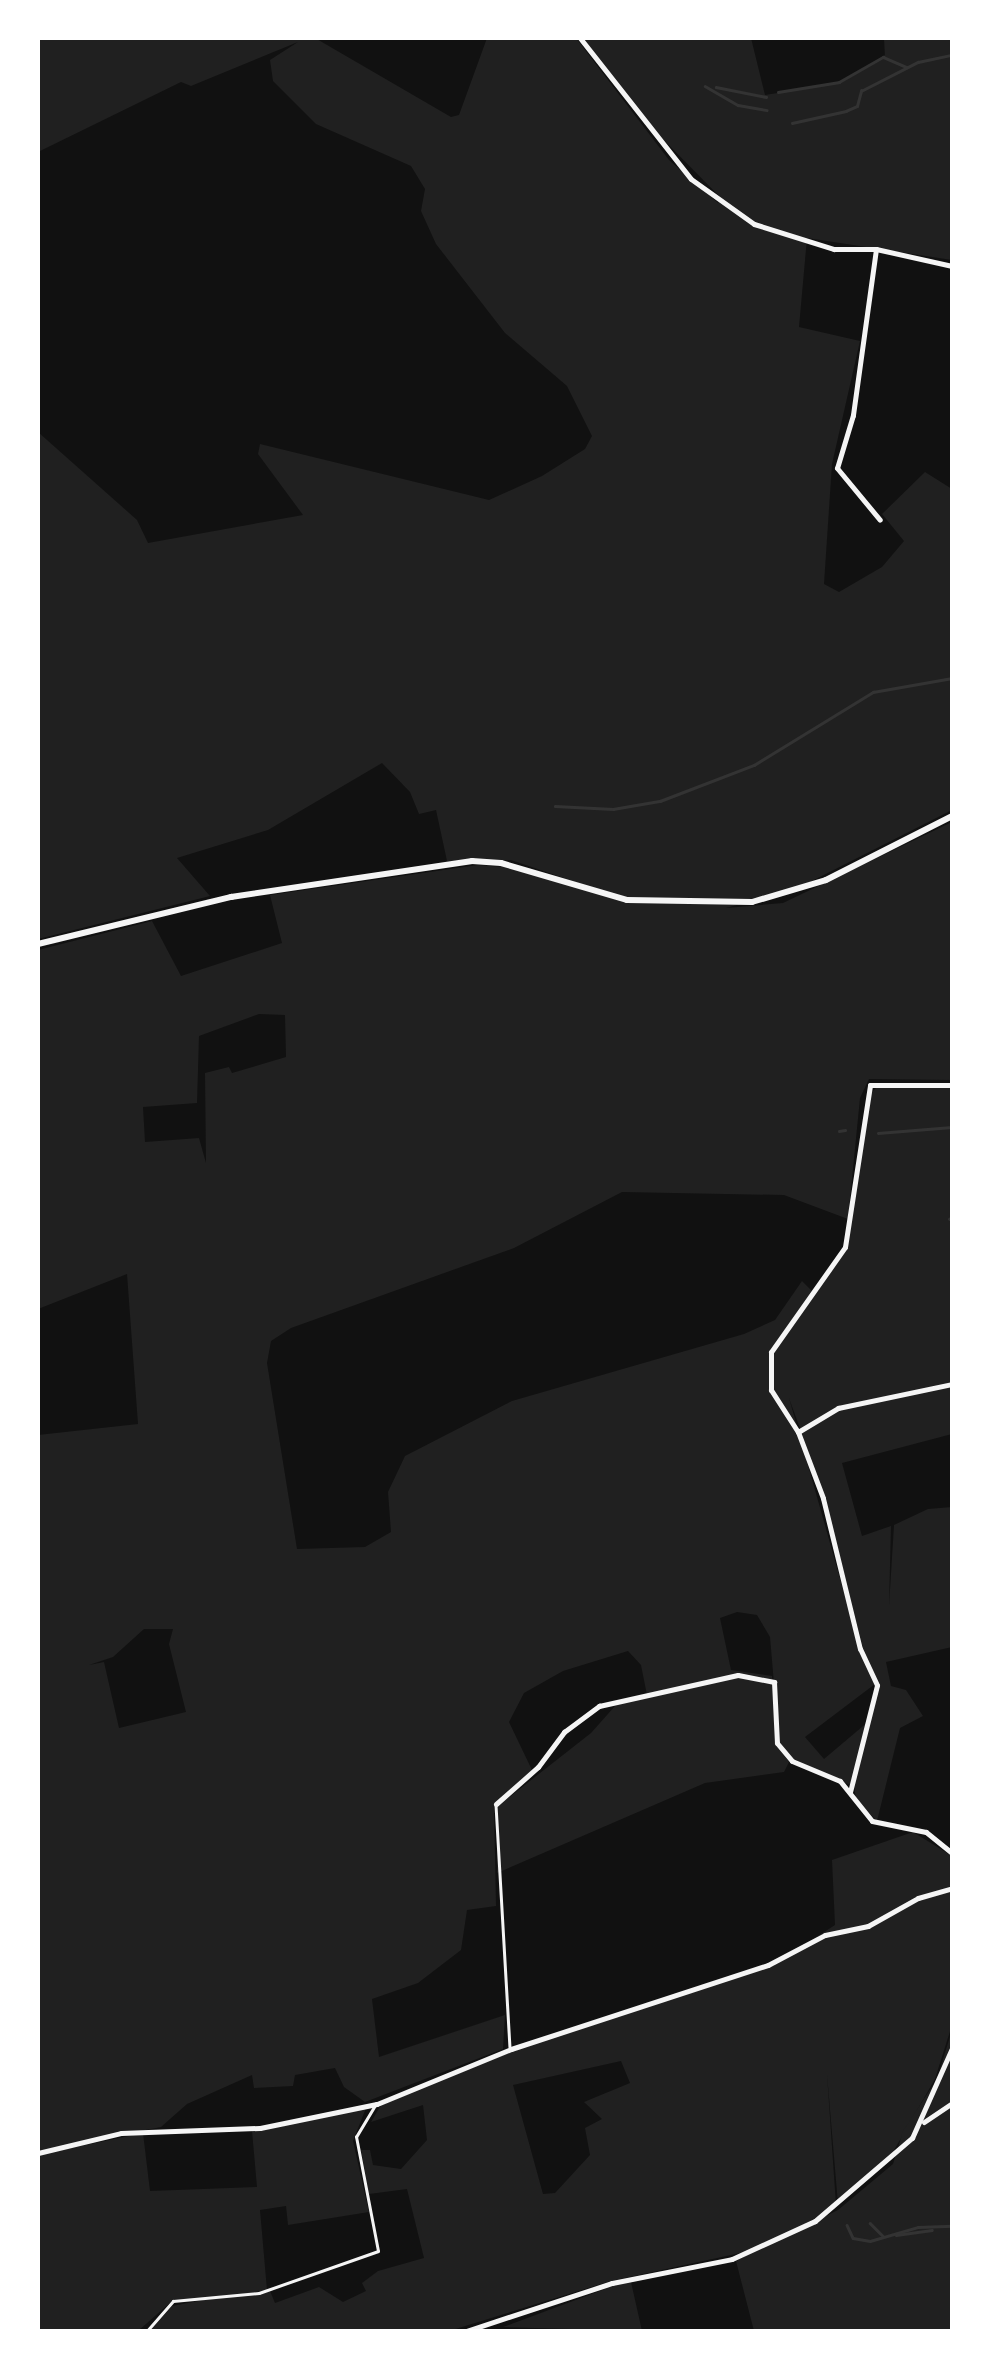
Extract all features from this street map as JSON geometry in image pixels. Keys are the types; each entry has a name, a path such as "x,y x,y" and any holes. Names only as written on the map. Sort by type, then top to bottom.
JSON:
{"street":[{"path":"580,38 645,124 712,196 754,224 790,238 876,249 952,266"},
{"path":"876,249 853,415 837,468 880,520"},
{"path":"38,944 231,897 472,861 546,874 628,900 752,902 826,880 952,816"},
{"path":"850,1792 877,1685 860,1649 828,1516 798,1432 772,1390 772,1352 845,1247 861,1170 870,1085 952,1084"},
{"path":"798,1432 838,1408 952,1384"},
{"path":"496,1804 538,1767 564,1732 600,1706 738,1675 774,1682 777,1743 792,1762 834,1778 872,1821 926,1832 952,1853"},
{"path":"38,2153 121,2132 260,2128 377,2104 511,2049 768,1964 825,1934 868,1926 918,1898 952,1888"},
{"path":"922,2124 952,2048"},
{"path":"463,2332 612,2283 755,2252 837,2207 891,2161 922,2124 952,2103"}],"lane":[{"path":"496,1804 511,2049"},
{"path":"146,2332 174,2301 271,2290 378,2251 356,2136 377,2104"}],"shaded area":[{"path":"38,38 315,38 451,117 459,115 487,38 576,38 669,160 718,203 721,198 647,123 583,38 751,38 765,95 840,83 885,58 884,38 952,38 952,260 807,238 799,327 860,341 832,464 824,584 839,592 882,567 904,541 882,514 925,472 952,489 952,810 798,888 726,908 783,903 952,822 952,1080 869,1079 860,1098 848,1219 784,1195 622,1192 514,1248 291,1328 271,1341 267,1363 297,1549 365,1547 391,1532 388,1492 405,1456 512,1401 744,1334 775,1320 802,1281 812,1291 793,1321 847,1248 871,1093 877,1087 952,1087 952,1434 842,1463 862,1536 891,1526 889,1606 894,1525 928,1509 952,1507 952,1647 886,1662 891,1686 906,1690 923,1716 900,1728 877,1821 856,1800 854,1785 879,1684 863,1648 825,1498 789,1398 854,1628 875,1684 805,1737 824,1759 869,1721 850,1785 793,1759 779,1742 770,1637 757,1615 737,1612 720,1618 731,1670 772,1676 775,1743 789,1762 784,1772 705,1783 497,1873 498,1806 591,1733 615,1706 647,1695 641,1665 628,1651 563,1671 524,1693 509,1722 532,1770 494,1804 496,1906 467,1910 461,1950 418,1983 372,1999 379,2057 505,2015 503,2049 365,2102 344,2087 335,2068 295,2075 293,2086 254,2088 252,2075 187,2104 161,2127 38,2151 38,1435 138,1424 127,1274 38,1309 38,950 152,921 181,976 282,943 270,895 478,865 527,869 614,895 511,860 447,861 436,810 419,814 410,792 382,763 268,830 177,858 210,896 38,939 38,432 137,520 148,543 303,515 258,454 260,444 489,500 542,476 585,449 592,436 567,386 505,333 436,244 421,211 425,189 411,166 316,124 273,81 270,60 298,42 191,86 181,82 38,152","holes":["259,1014 285,1015 286,1057 232,1073 229,1067 205,1073 206,1163 199,1138 145,1142 143,1107 197,1103 199,1036","144,1629 173,1629 169,1644 186,1712 119,1728 104,1662 89,1665 113,1657"]},
{"path":"913,1832 952,1856 952,2025 935,2079 889,2159 838,2204 827,2074 836,2205 801,2227 754,2250 611,2281 449,2331 150,2331 172,2306 214,2298 172,2301 138,2331 38,2331 38,2155 143,2133 150,2191 257,2187 252,2131 366,2108 353,2141 369,2212 288,2225 286,2206 260,2210 267,2290 225,2297 270,2291 275,2303 319,2287 343,2302 366,2291 362,2283 378,2271 424,2258 407,2189 369,2194 361,2150 370,2150 373,2165 401,2169 427,2140 423,2105 371,2122 381,2105 513,2051 776,1963 835,1925 832,1860","holes":["621,2061 630,2083 584,2102 602,2119 585,2128 590,2155 555,2193 543,2194 513,2085"]},
{"path":"952,2030 952,2331 754,2331 736,2261 838,2210 893,2164 903,2131 937,2079"},
{"path":"631,2282 642,2331 503,2327 613,2286"}],"waterway":[{"path":"792,123 846,111 857,106 861,91 918,62 952,55"},
{"path":"778,92 839,82 883,57 907,67"},
{"path":"705,86 738,105 767,110"},
{"path":"716,87 766,97"},
{"path":"555,806 613,809 660,801 754,765 873,692 952,678"},
{"path":"878,1133 952,1127"},
{"path":"839,1131 845,1130"},
{"path":"870,2223 883,2236"},
{"path":"847,2225 853,2238 870,2241 918,2227 952,2226"},
{"path":"896,2235 932,2230"}]}
